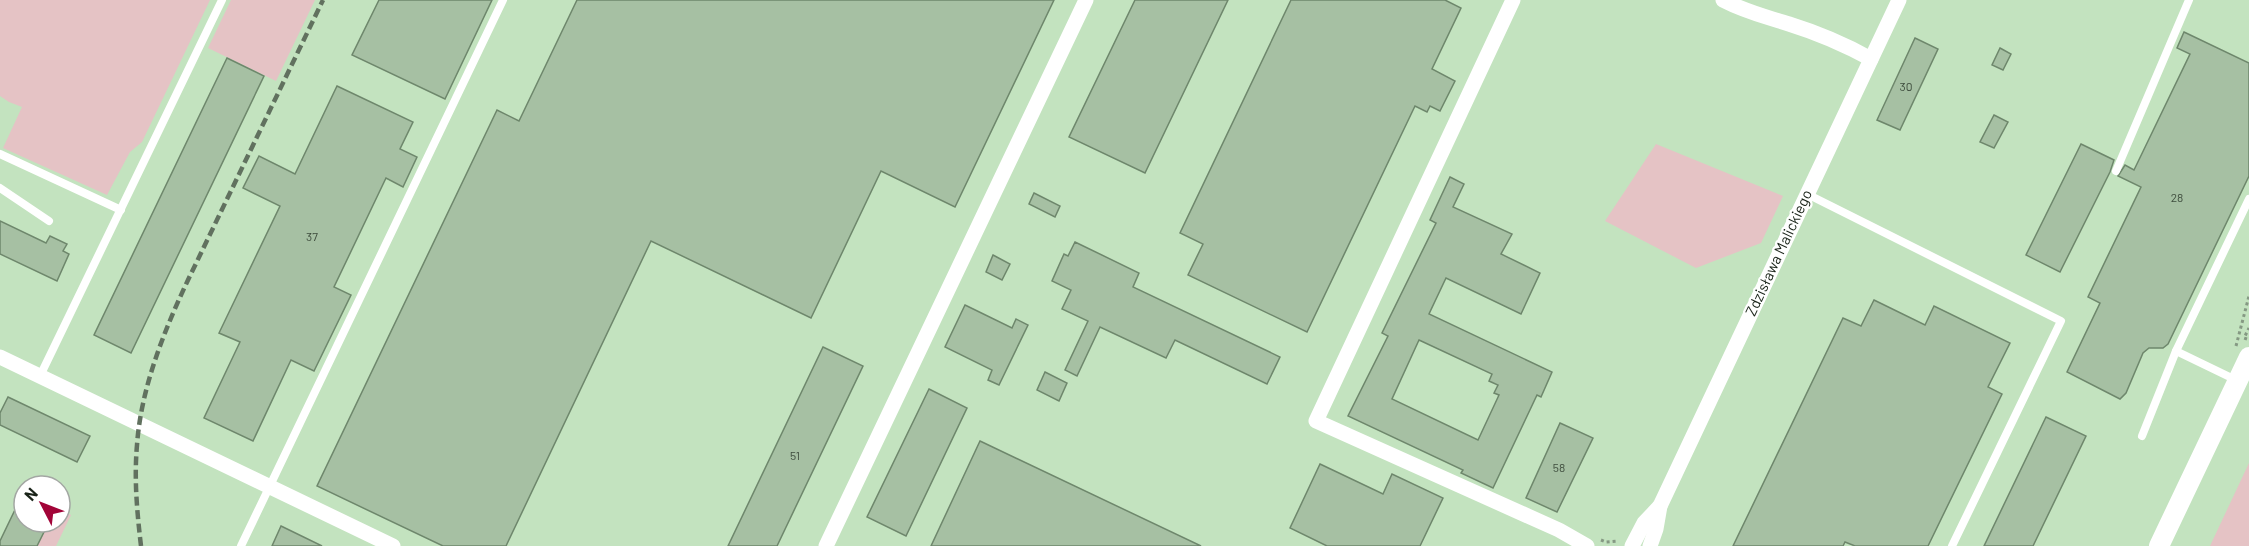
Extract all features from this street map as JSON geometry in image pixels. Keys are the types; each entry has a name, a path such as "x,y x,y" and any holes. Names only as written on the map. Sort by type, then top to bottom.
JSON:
{"street":[{"path":"826,546 1086,0"},
{"path":"1513,0 1316,420 1559,530 1587,546"},
{"path":"1723,0 1745,12 1841,42 1871,59"},
{"name":"Zdzisława Malickiego","path":"1650,546 1656,530 1660,506 1899,0"},
{"path":"0,357 393,546"},
{"path":"2159,546 2249,357"},
{"name":"Zdzisława Malickiego","path":"1632,546 1644,523 1660,506"}],"lane":[{"path":"40,376 222,0"},
{"path":"241,546 502,0"},
{"path":"2116,171 2189,0"},
{"path":"0,154 121,210"},
{"path":"0,188 49,221"},
{"path":"1807,194 2061,321 1952,546"},
{"path":"2142,436 2176,351 2249,199"},
{"path":"2176,351 2238,381"}],"path":[{"path":"2249,328 2244,338 2249,340"}],"shaded area":[{"path":"0,0 2249,0 2249,546 0,546"},
{"path":"0,0 210,0 142,142 130,152 107,195 3,148 22,107 0,96"},
{"path":"231,0 315,0 276,81 208,48"},
{"path":"1656,144 1783,196 1761,243 1696,268 1605,221"},
{"path":"2249,463 2249,546 2210,546"},
{"path":"43,534 62,534 56,546 37,546"}],"building":[{"path":"379,0 492,0 445,99 352,55"},
{"path":"577,0 1054,0 955,207 881,171 811,318 651,241 506,546 443,546 317,486 497,110 519,121"},
{"path":"1135,0 1228,0 1145,173 1069,137"},
{"path":"1291,0 1445,0 1461,8 1432,69 1455,81 1440,111 1430,106 1427,112 1415,106 1307,332 1188,275 1203,244 1180,233"},
{"path":"2184,32 2249,63 2249,176 2168,344 2163,348 2149,348 2143,353 2126,393 2120,399 2067,372 2100,303 2088,297 2141,187 2118,176 2125,165 2134,170 2190,54 2177,48"},
{"path":"1915,38 1938,49 1900,130 1877,120"},
{"path":"2000,48 2011,54 2003,70 1992,65"},
{"path":"227,58 264,76 131,353 94,335"},
{"path":"337,86 413,122 400,149 417,157 403,187 386,178 334,287 351,295 314,371 291,360 253,441 204,418 240,342 219,333 280,206 243,188 259,156 295,174"},
{"path":"1994,115 2008,122 1994,148 1980,142"},
{"path":"2081,144 2114,160 2060,272 2026,255"},
{"path":"1450,177 1464,184 1453,207 1512,234 1501,254 1540,273 1521,314 1446,278 1429,314 1552,372 1541,397 1537,395 1493,488 1461,473 1463,470 1348,416 1388,336 1382,333 1436,223 1430,220","holes":["1419,340 1492,374 1489,381 1498,385 1494,393 1499,395 1478,440 1392,399"]},
{"path":"1034,193 1060,206 1055,217 1029,204"},
{"path":"0,221 46,243 50,236 67,244 63,251 69,254 57,281 0,254"},
{"path":"1075,242 1139,273 1133,287 1280,357 1267,384 1175,340 1166,358 1100,327 1077,376 1065,370 1088,321 1062,309 1071,290 1052,281 1064,254 1068,256"},
{"path":"993,255 1010,264 1002,280 986,272"},
{"path":"1874,300 1925,325 1934,306 2010,343 1988,387 2002,394 1928,546 1855,546 1845,542 1843,546 1733,546 1843,318 1861,326"},
{"path":"965,305 1012,328 1016,319 1028,325 999,385 988,380 992,370 945,347"},
{"path":"823,347 863,366 777,546 728,546"},
{"path":"1045,372 1067,383 1059,401 1037,390"},
{"path":"929,389 967,408 906,536 867,517"},
{"path":"8,397 90,436 77,462 0,425 0,413"},
{"path":"2046,417 2086,436 2033,546 1984,546"},
{"path":"1560,423 1593,438 1557,512 1526,498"},
{"path":"980,441 1201,546 931,546"},
{"path":"1320,464 1383,494 1392,474 1443,498 1420,546 1327,546 1290,528"},
{"path":"12,516 12,534 43,534 37,546 0,546 0,541"},
{"path":"281,526 322,546 272,546"}],"railway":[{"path":"141,546 136,496 137,445 143,402 155,360 188,280 323,0"}]}
